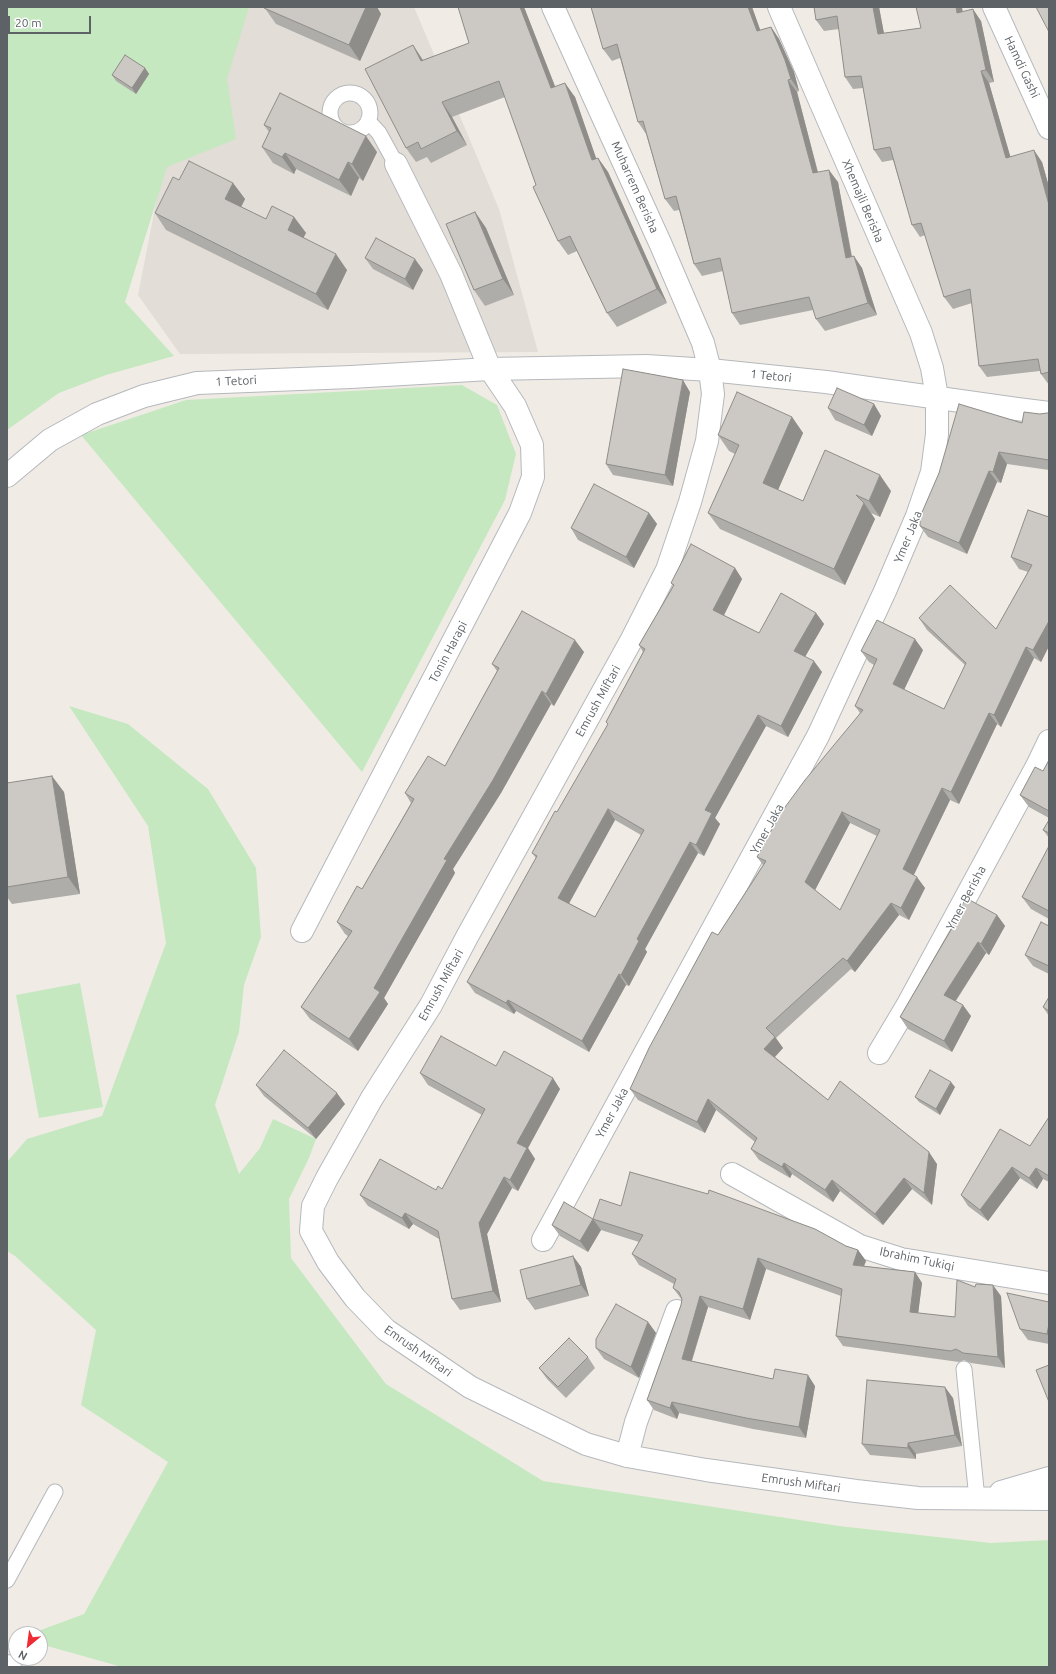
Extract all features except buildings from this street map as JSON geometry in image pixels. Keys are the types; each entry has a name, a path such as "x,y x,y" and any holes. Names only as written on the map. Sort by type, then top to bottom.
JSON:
{"street":[{"name":"Muharrem Berisha","path":"553,7 661,245 703,343 710,370"},
{"name":"Xhemajli Berisha","path":"779,7 921,333 932,368 937,397"},
{"name":"Hamdi Gashi","path":"994,7 1049,128"},
{"path":"396,164 451,274 490,369"},
{"name":"1 Tetori","path":"7,476 50,440 97,414 144,396 197,383 351,377 490,369 646,366 710,370 826,382 937,397 1017,410 1049,413"},
{"name":"Tonin Harapi","path":"302,931 520,514 533,477 532,445 515,406 490,369"},
{"name":"Emrush Miftari","path":"710,370 713,394 707,441 690,502 667,570 632,639 468,935 431,1005 372,1098 327,1178 314,1206 311,1231 328,1262 351,1292 386,1330 426,1358 477,1390 586,1444 627,1456 706,1470 856,1491 918,1498 1049,1500"},
{"name":"Ymer Jaka","path":"543,1240 818,736 885,591 917,516 932,472 937,434 937,397"},
{"name":"Ymer Berisha","path":"879,1053 907,1006 1037,766 1049,741"},
{"name":"Ibrahim Tukiqi","path":"732,1174 860,1246 901,1258 1049,1283"},
{"path":"627,1456 636,1422 677,1311"},
{"path":"977,1499 1049,1478"}],"lane":[{"path":"368,121 379,133 396,164"},
{"path":"964,1369 977,1499"},
{"path":"7,1580 55,1492"}],"shaded area":[{"path":"195,7 414,7 499,209 538,352 180,354 138,295"}],"green space":[{"path":"7,7 249,7 227,79 236,139 167,167 125,302 174,356 106,375 59,393 7,430"},
{"path":"462,385 497,405 516,454 505,500 362,772 81,435 186,400"},
{"path":"69,706 128,724 208,789 256,868 261,937 244,985 239,1032 215,1105 239,1174 260,1148 273,1119 316,1139 309,1158 289,1199 291,1258 386,1384 543,1481 839,1526 991,1543 1049,1540 1049,1667 122,1667 48,1646 48,1627 84,1614 168,1462 81,1405 96,1330 15,1256 7,1251 7,1162 27,1139 102,1116 166,943 148,826"},
{"path":"80,983 103,1107 39,1118 16,995"}]}
